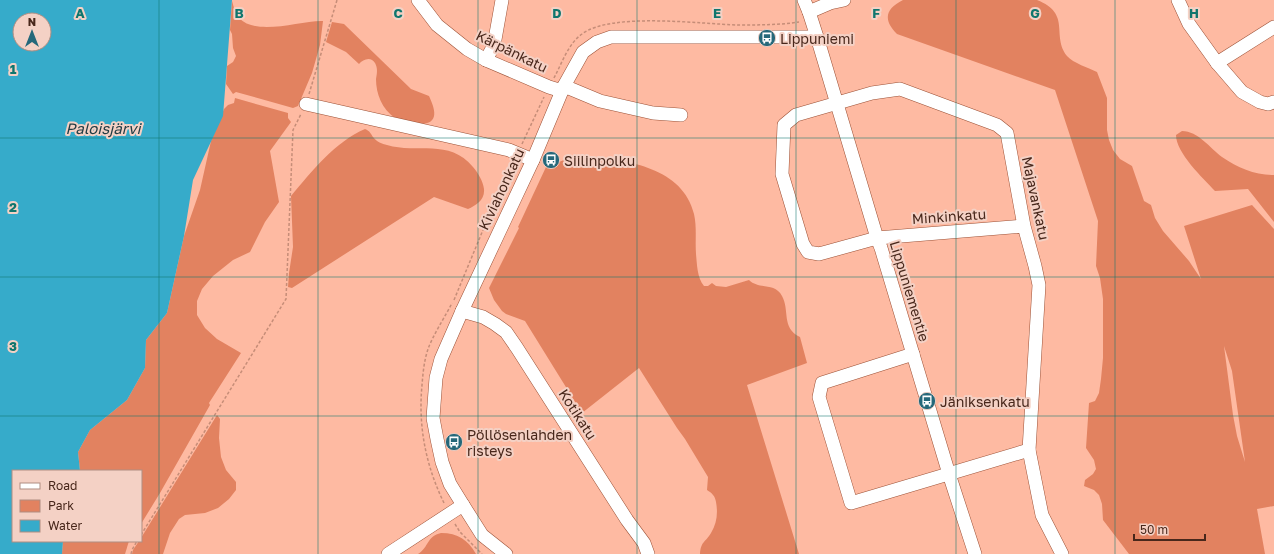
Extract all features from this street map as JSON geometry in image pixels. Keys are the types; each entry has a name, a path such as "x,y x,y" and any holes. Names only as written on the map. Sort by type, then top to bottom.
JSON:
{"street":[{"name":"Kärpänkatu","path":"418,0 436,24 467,48 486,60 549,87 564,89 600,101 652,113 681,115"},
{"path":"486,60 494,45 502,0"},
{"path":"806,11 844,0"},
{"path":"1178,0 1189,24 1216,63 1242,92 1260,102 1268,104 1274,102"},
{"name":"Lippuniementie","path":"806,11 818,37 877,238 975,554"},
{"path":"1216,63 1274,27"},
{"name":"Kiviahonkatu","path":"506,554 482,535 450,484 436,439 433,418 436,378 441,359 462,312 533,160 564,89 583,52 597,42 611,37 818,37"},
{"name":"Majavankatu","path":"877,238 819,254 808,252 802,244 782,174 784,125 796,115 872,93 900,89 997,125 1007,133 1024,226 1039,285 1030,450 1042,515 1062,554"},
{"path":"306,104 509,150 533,160"},
{"name":"Minkinkatu","path":"877,238 1024,226"},
{"name":"Kotikatu","path":"462,312 483,317 506,332 627,520 644,543 648,554"},
{"path":"913,354 822,383 819,397 851,503 1030,450"},
{"path":"388,554 463,505"}],"path":[{"path":"142,533 286,299 293,130 306,104 336,0"},
{"path":"482,554 460,532 437,490 424,449 421,424 420,401 423,372 428,349 453,302 483,230 518,153 549,87 572,44 582,34 601,25 621,22 739,25 785,24 806,11"},
{"path":"131,554 136,542"}],"green space":[{"path":"903,0 1037,0 1048,6 1058,18 1060,40 1067,56 1077,63 1097,72 1107,98 1107,130 1113,150 1120,159 1132,166 1144,201 1151,205 1155,218 1163,231 1189,261 1201,279 1184,226 1252,205 1274,229 1274,506 1257,509 1265,554 1129,554 1103,520 1102,504 1099,495 1094,490 1084,486 1085,480 1093,474 1096,469 1094,460 1086,448 1089,403 1095,401 1099,393 1103,358 1103,299 1100,278 1096,266 1098,221 1055,90 897,34 892,29 888,15 892,7","holes":["1224,346 1232,371 1245,462 1237,436 1233,415"]},
{"path":"232,1 239,18 247,24 268,27 323,21 320,45 312,73 298,106 293,108 236,92 233,94 226,84 227,66 233,62 236,56 230,30"},
{"path":"332,22 344,24 411,89 429,96 434,111 433,119 426,123 420,124 395,118 390,114 383,106 377,90 377,69 373,61 367,59 359,64 346,52 326,42"},
{"path":"235,98 288,113 288,118 291,122 270,151 279,202 265,222 250,252 233,260 213,276 202,289 197,301 197,315 205,328 217,339 241,353 209,403 210,405 142,522 142,470 80,470 78,452 90,430 127,400 145,368 146,340 167,313 184,236 200,190 211,141 224,109 228,105 234,103"},
{"path":"365,129 376,140 383,144 410,148 432,148 454,153 464,158 477,172 483,183 483,196 477,204 468,209 434,197 292,288 288,287 293,247 291,196 334,149 344,141"},
{"path":"1182,131 1199,137 1222,157 1240,168 1260,174 1274,175 1274,222 1248,189 1215,191 1191,165 1180,150 1176,135"},
{"path":"589,157 604,158 636,164 652,169 678,186 688,198 694,214 697,266 700,279 704,286 708,286 712,283 716,286 726,287 749,280 757,285 771,287 782,296 788,324 790,329 800,337 807,363 747,385 799,554 700,554 702,544 711,533 716,522 716,500 707,490 708,477 639,368 582,413 525,321 506,314 494,300 489,288 519,228 518,227 546,167 564,160"},
{"path":"217,415 220,419 219,438 221,457 226,470 236,482 236,490 229,499 218,508 205,513 185,515 179,519 170,533 163,554 132,554 138,542 142,542 142,536"},
{"path":"436,534 453,534 462,538 470,545 476,554 418,554 422,551 430,539"},
{"path":"63,542 129,542 125,554 62,554"}],"water":[{"name":"Paloisjärvi","path":"0,0 232,0 223,116 193,180 184,236 167,313 146,340 145,368 127,400 90,430 78,452 80,470 12,470 12,542 63,542 62,554 0,554"}],"place":[{"name":"Lippuniemi","path":"767,38"},
{"name":"Siilinpolku","path":"551,160"},
{"name":"Jäniksenkatu","path":"927,401"},
{"name":"Pöllösenlahden risteys","path":"454,442"}]}
